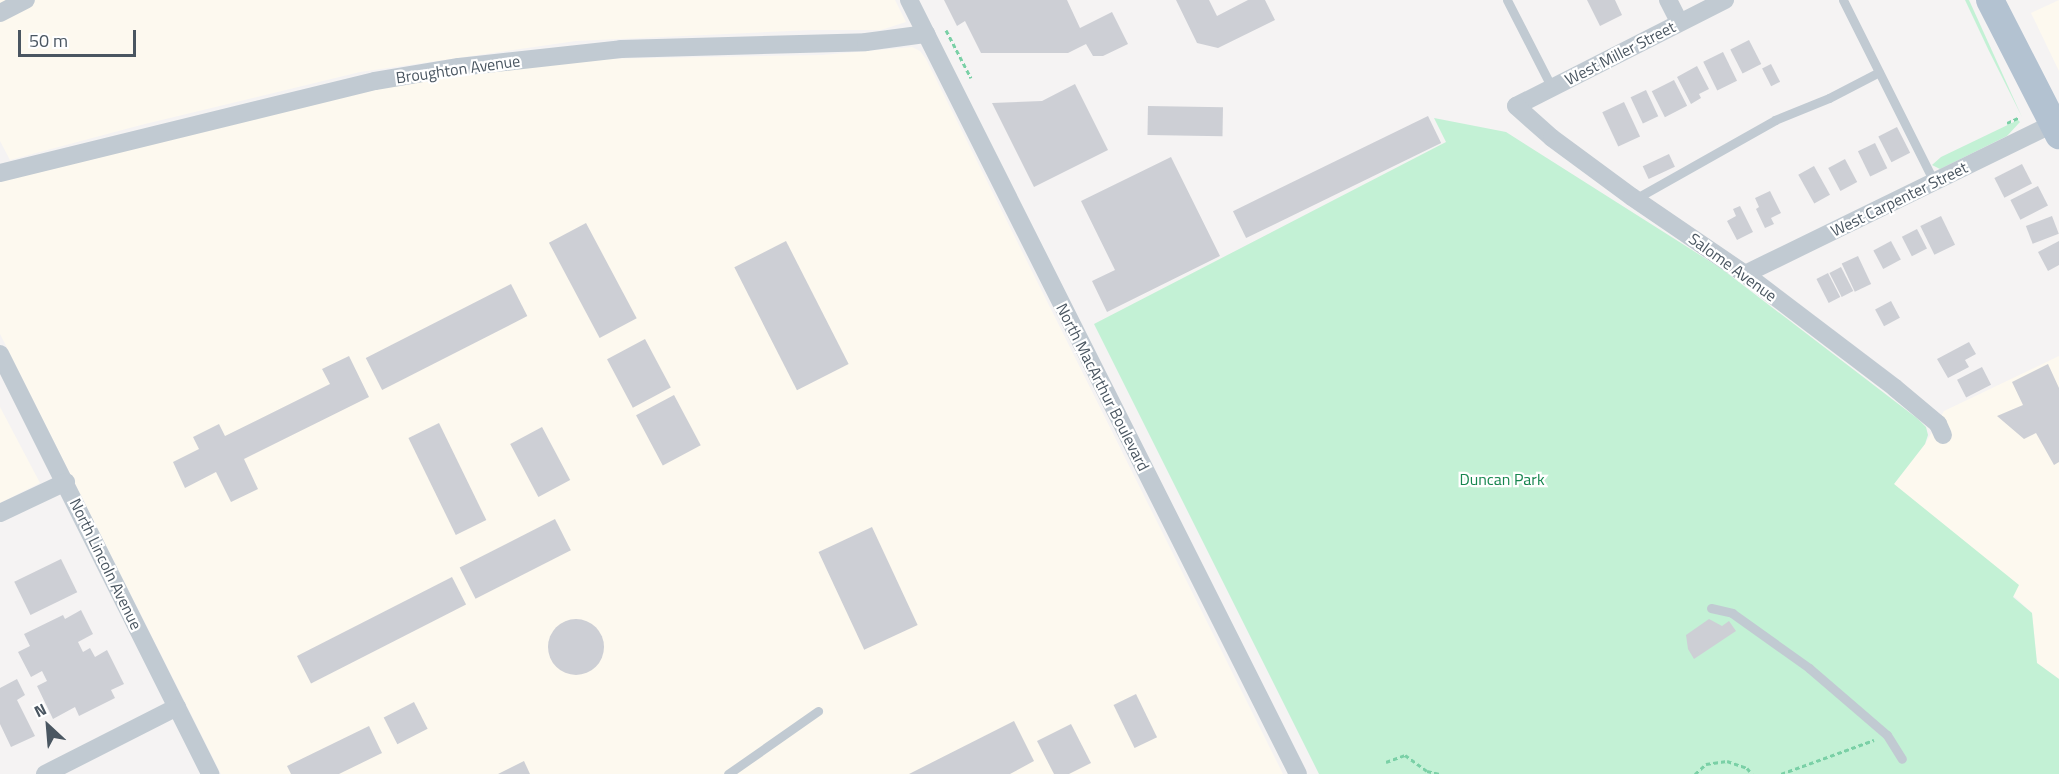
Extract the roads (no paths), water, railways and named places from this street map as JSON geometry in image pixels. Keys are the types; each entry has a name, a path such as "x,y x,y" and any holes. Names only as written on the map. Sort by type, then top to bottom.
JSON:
{"main road":[{"path":"1990,0 2056,130"}],"street":[{"path":"0,13 26,0"},
{"name":"North MacArthur Boulevard","path":"909,0 1298,774"},
{"path":"1668,0 1679,22"},
{"name":"West Miller Street","path":"1516,106 1725,0"},
{"name":"Broughton Avenue","path":"0,173 341,89 459,68 621,49 866,42 926,34"},
{"name":"Salome Avenue","path":"1516,106 1552,138 1635,199 1745,274 1895,388 1938,424 1944,435"},
{"name":"West Carpenter Street","path":"1745,274 1934,182 2056,130"},
{"name":"North Lincoln Avenue","path":"0,354 210,774"},
{"path":"0,513 66,482"},
{"path":"45,774 177,707"}],"lane":[{"path":"1507,0 1552,88"},
{"path":"1843,0 1934,182"},
{"path":"1635,199 1775,120 1829,98 1879,72"},
{"path":"1711,608 1732,613 1788,652 1887,735 1902,759"},
{"path":"728,774 818,711"}],"park label":[{"name":"Duncan Park","path":"1502,479"}]}
